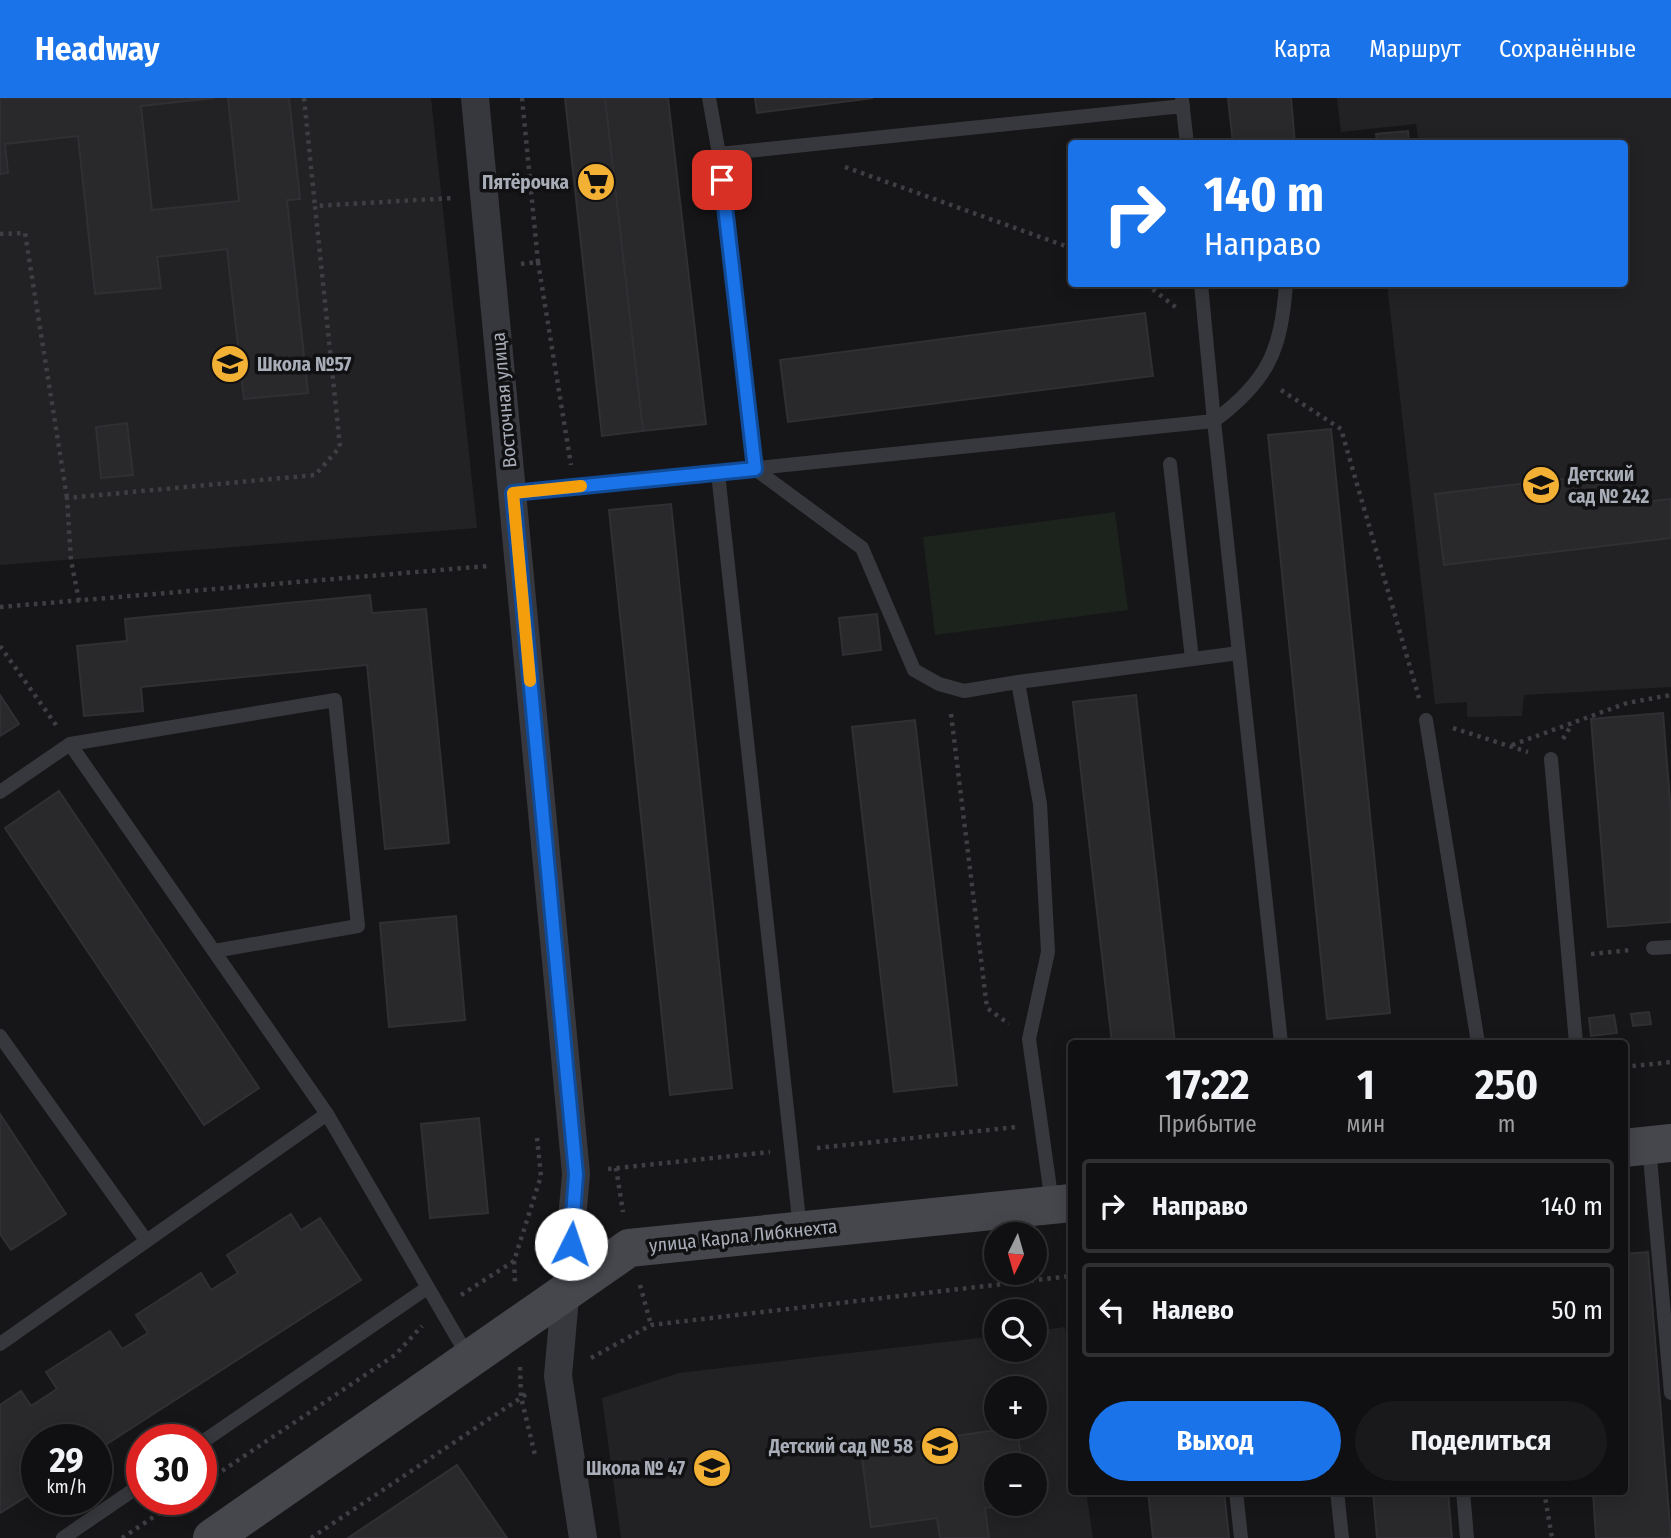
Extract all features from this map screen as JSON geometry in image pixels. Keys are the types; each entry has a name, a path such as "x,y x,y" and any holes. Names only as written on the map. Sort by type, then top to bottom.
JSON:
{"main road":[{"name":"улица Карла Либкнехта","path":"212,1538 629,1248 1062,1204"}],"street":[{"name":"Восточная улица","path":"475,98 576,1174 558,1376 583,1538"}],"lane":[{"path":"709,98 719,153 755,469 862,548 914,670 964,691 1239,653"},
{"path":"719,153 1182,102 1187,140"},
{"path":"1201,287 1281,1040"},
{"path":"513,493 1214,421 1239,402 1262,377 1283,328 1286,287"},
{"path":"1170,464 1192,659"},
{"path":"718,472 800,1230"},
{"path":"1018,682 1040,804 1048,952 1030,1039 1062,1204"},
{"path":"0,792 70,744 335,700 358,926 214,951"},
{"path":"1426,720 1478,1040"},
{"path":"70,744 327,1114 469,1359"},
{"path":"1551,759 1576,1040"},
{"path":"1653,948 1671,947"},
{"path":"0,1036 145,1239"},
{"path":"0,1344 145,1239 327,1114"},
{"path":"1648,1145 1671,1394"},
{"path":"217,1432 427,1288"},
{"path":"63,1538 126,1495"},
{"path":"1236,1495 1241,1538"},
{"path":"1337,1495 1342,1538"},
{"path":"1463,1495 1467,1538"}],"path":[{"path":"67,498 315,475 340,447 304,98"},
{"path":"522,98 538,262 575,487"},
{"path":"840,165 1068,247"},
{"path":"315,206 454,198"},
{"path":"0,234 25,233 67,498 71,559 79,601"},
{"path":"491,267 538,262"},
{"path":"1150,287 1205,332"},
{"path":"1262,377 1340,429 1426,720 1551,759"},
{"path":"0,607 489,566"},
{"path":"0,646 70,744"},
{"path":"948,686 987,1009 1030,1039"},
{"path":"1510,746 1627,703 1671,695"},
{"path":"1568,956 1653,948"},
{"path":"1628,1067 1671,1062"},
{"path":"616,1168 629,1248"},
{"path":"311,1538 558,1376 651,1325 1068,1276"},
{"path":"1545,1495 1552,1538"},
{"path":"122,1538 156,1515"}],"shaded area":[{"name":"Школа №57","path":"0,98 431,98 477,528 0,565"},
{"name":"Детский сад № 242","path":"1337,98 1671,98 1671,687 1524,695 1522,716 1467,717 1467,702 1435,704 1387,287 1628,287 1628,140 1419,140 1416,124 1341,132"},
{"path":"1115,512 1128,610 935,635 923,537"},
{"path":"1065,1327 1068,1350 1068,1495 1087,1495 1093,1538 621,1538 602,1398 679,1373 984,1337 984,1362 1047,1362 1047,1329"}],"building":[{"path":"0,98 214,98 141,106 152,210 239,201 228,98 289,98 300,199 287,200 308,393 244,399 227,249 157,257 161,288 95,294 78,136 5,144 8,173 0,174"},
{"path":"565,98 605,98 643,431 602,436"},
{"path":"605,98 668,98 706,424 643,431"},
{"path":"755,98 873,98 757,113"},
{"path":"1228,98 1291,98 1295,140 1233,140"},
{"path":"1408,131 1409,140 1377,140 1376,134"},
{"path":"1145,313 1153,376 788,422 780,360"},
{"path":"127,423 133,475 101,478 96,427"},
{"path":"1331,429 1390,1013 1327,1019 1268,435"},
{"path":"1606,474 1610,506 1671,499 1671,538 1444,565 1435,494"},
{"path":"671,504 732,1088 670,1095 609,510"},
{"path":"370,595 372,613 426,609 449,843 385,849 367,665 141,687 143,711 84,716 77,646 127,641 125,619"},
{"path":"877,614 881,650 843,655 839,618"},
{"path":"0,695 19,724 0,736"},
{"path":"1136,695 1175,1040 1112,1040 1073,702"},
{"path":"1663,713 1671,814 1671,922 1608,927 1591,719"},
{"path":"915,720 957,1085 894,1092 852,727"},
{"path":"59,791 259,1088 204,1125 5,828"},
{"path":"456,916 465,1020 389,1027 380,923"},
{"path":"1649,1012 1651,1024 1633,1026 1631,1014"},
{"path":"1614,1015 1617,1033 1591,1036 1589,1018"},
{"path":"0,1114 66,1214 11,1250 0,1234"},
{"path":"479,1118 488,1213 430,1218 421,1124"},
{"path":"291,1214 301,1230 320,1218 361,1280 138,1424 126,1424 126,1432 112,1441 112,1424 21,1424 21,1500 0,1513 0,1405 21,1391 31,1406 57,1389 46,1372 110,1331 122,1349 148,1333 136,1315 201,1273 211,1290 238,1273 227,1255"},
{"path":"1648,1252 1671,1538 1596,1538 1593,1495 1628,1495 1628,1254"},
{"path":"984,1432 984,1439 1019,1439 1020,1453 984,1453 984,1516 989,1538 940,1538 937,1518 871,1527 861,1450"},
{"path":"457,1465 507,1538 348,1538"},
{"path":"1148,1495 1224,1495 1229,1538 1153,1538"},
{"path":"1373,1495 1448,1495 1452,1538 1377,1538"}],"slow traffic":[{"path":"530,681 513,493 581,486"}],"place":[{"name":"Пятёрочка","path":"596,182"},
{"name":"Школа №57","path":"230,364"},
{"name":"Детский сад № 242","path":"1541,485"},
{"name":"Детский сад № 58","path":"940,1446"},
{"name":"Школа № 47","path":"712,1468"}],"route":[{"path":"571,1244 576,1174 513,493 755,469 722,180"}]}
